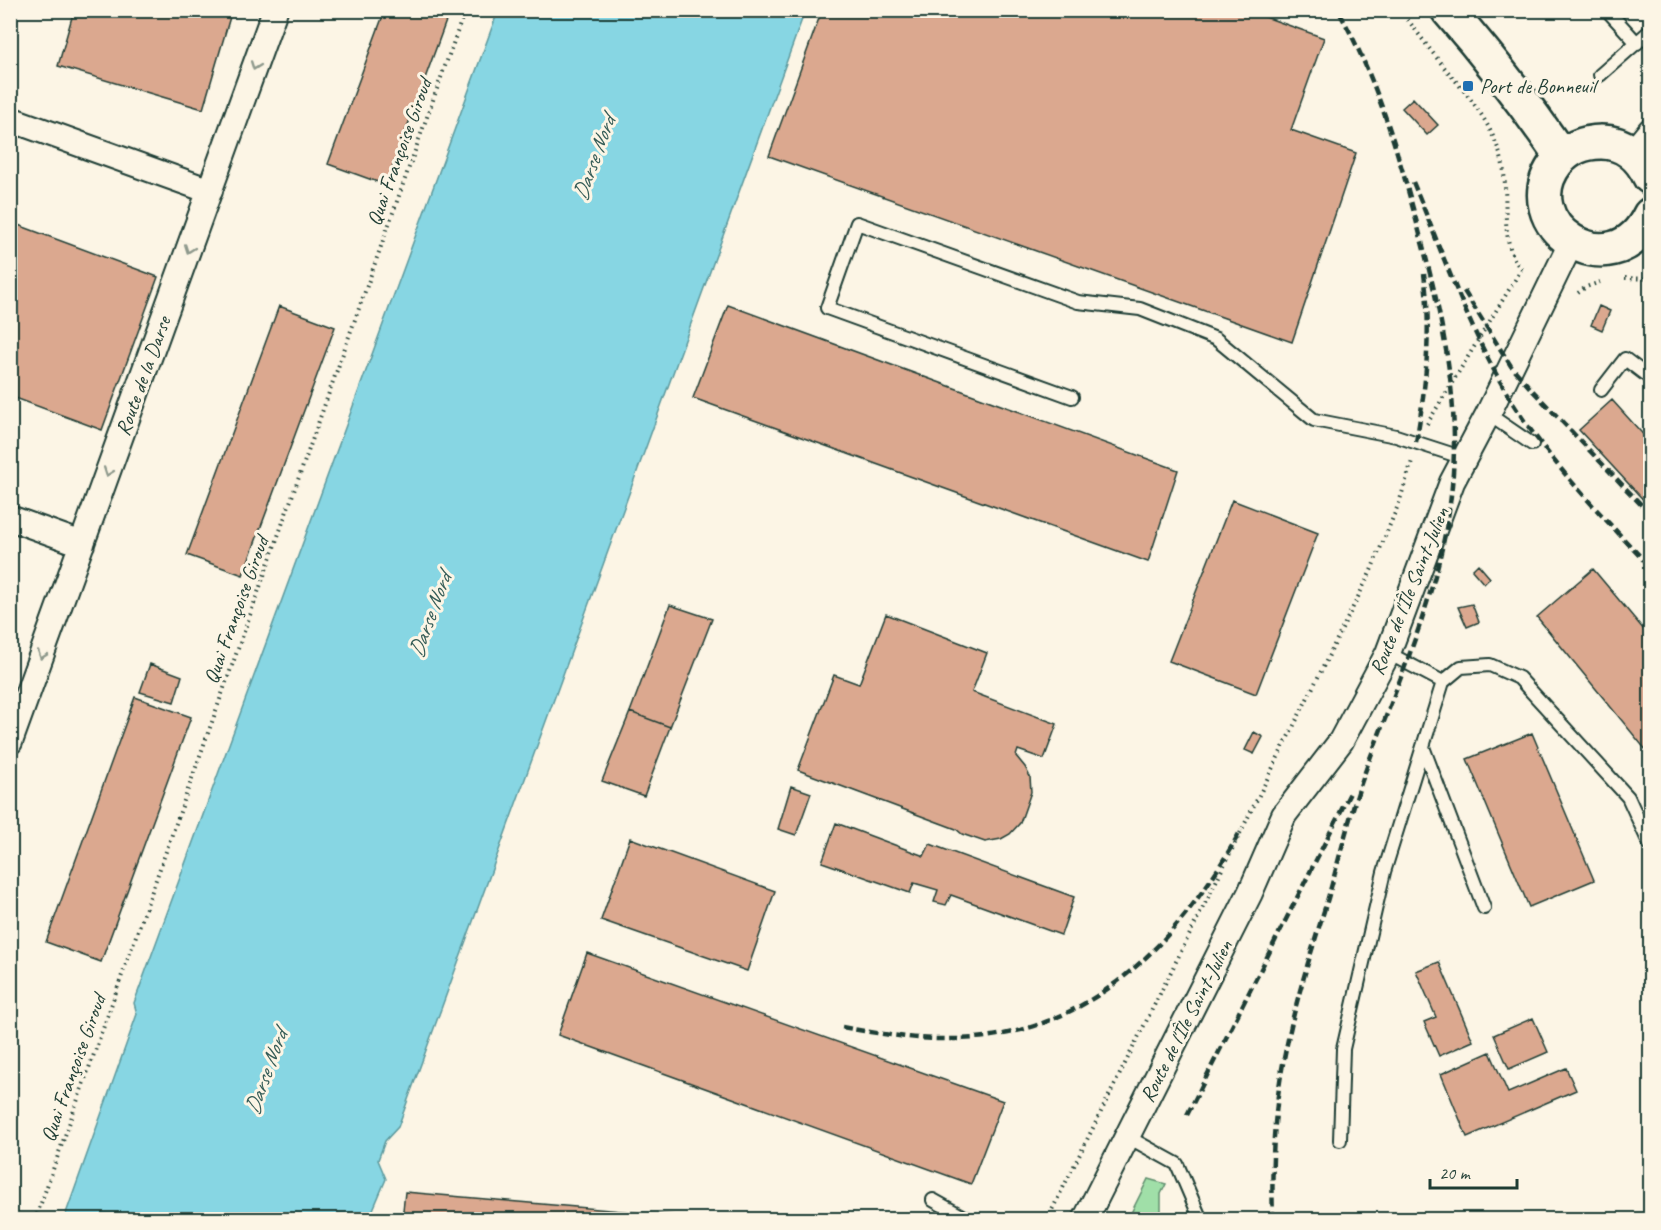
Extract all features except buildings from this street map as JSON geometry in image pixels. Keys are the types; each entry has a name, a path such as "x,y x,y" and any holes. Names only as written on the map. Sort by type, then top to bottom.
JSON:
{"main road":[{"path":"1448,10 1533,114 1562,156"},
{"path":"1644,153 1619,145 1597,142 1575,148 1562,156 1552,170 1546,185 1546,202 1550,218 1559,232 1571,243 1586,249 1604,251 1620,247 1645,235"}],"street":[{"name":"Route de la Darse","path":"10,742 275,10"},
{"path":"10,119 210,191"},
{"name":"Route de l'Île Saint-Julien","path":"1085,1220 1250,893 1284,815 1341,741 1388,653 1452,482 1488,414 1571,243"},
{"path":"10,518 82,544"}],"lane":[{"path":"1607,10 1637,43"},
{"path":"1600,75 1650,31"},
{"path":"1072,397 827,308 857,223 1078,302 1140,309 1216,339 1314,420 1396,436 1464,458"},
{"path":"1601,390 1625,359 1650,378"},
{"path":"1488,414 1532,444"},
{"path":"1388,653 1443,682"},
{"path":"1340,1140 1343,1049 1384,872 1443,682 1461,667 1490,665 1518,678 1628,797 1650,846"},
{"path":"1423,747 1484,908"},
{"path":"1128,1137 1177,1164 1201,1220"},
{"path":"933,1200 969,1220"}],"path":[{"name":"Quai Françoise Giroud","path":"35,1220 465,10"},
{"path":"1400,10 1478,107 1489,126 1503,164 1507,226 1512,255 1521,270 1549,288 1570,297 1586,287 1604,281"},
{"path":"1047,1220 1370,573 1399,503 1416,442 1521,270"},
{"path":"1619,279 1650,279"}],"green space":[{"path":"1148,1179 1166,1184 1161,1194 1161,1219 1128,1219"}],"water":[{"name":"Darse Nord","path":"498,11 805,11 398,1127 385,1141 378,1160 386,1179 369,1219 64,1219 137,1014 134,1003"}],"railway":[{"path":"1273,1220 1276,1110 1291,1026 1355,803 1409,657 1437,569 1451,496 1454,455 1450,376 1444,336 1426,257 1400,163 1374,85 1338,10"},
{"path":"1413,182 1476,334 1516,408 1551,457 1650,567"},
{"path":"1416,442 1427,358 1428,316 1424,274"},
{"path":"1464,291 1511,366 1650,514"},
{"path":"1187,1115 1350,793"},
{"path":"842,1027 927,1039 955,1039 1004,1034 1048,1021 1089,1001 1126,975 1159,944 1190,909 1241,830"}],"place":[{"name":"Port de Bonneuil","path":"1468,86"}]}
